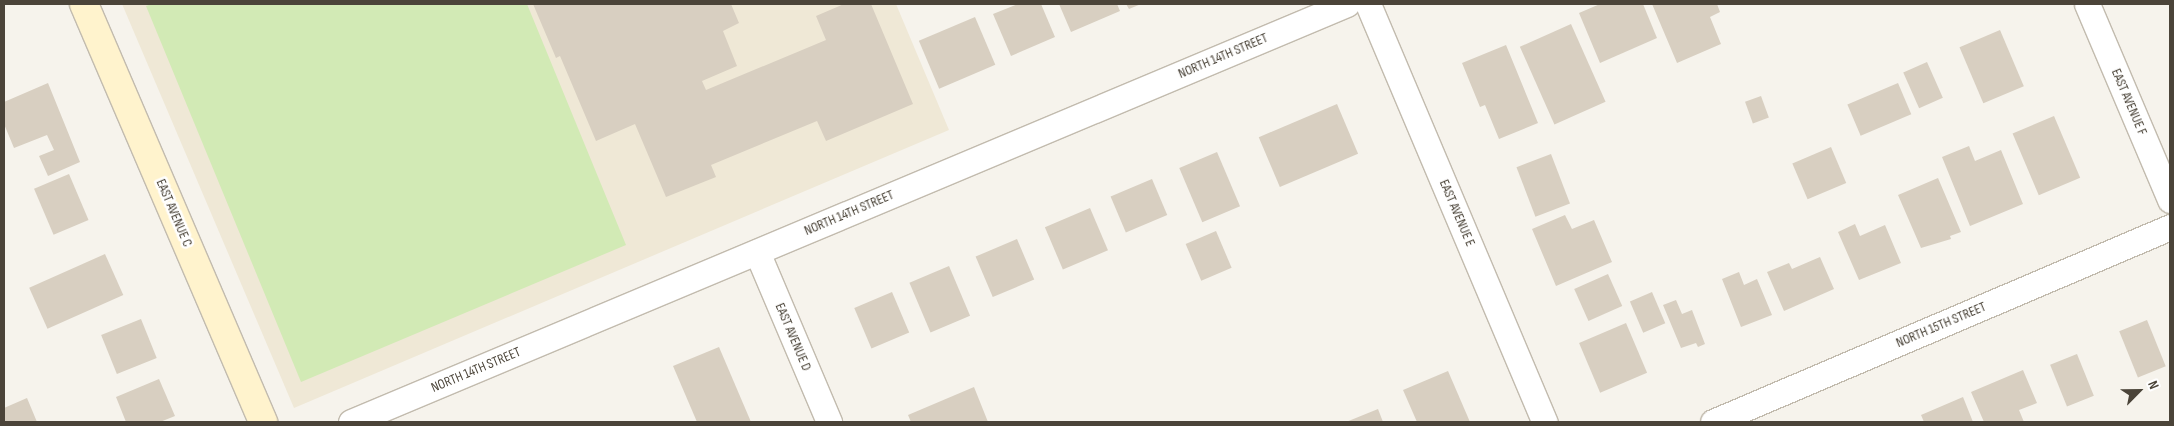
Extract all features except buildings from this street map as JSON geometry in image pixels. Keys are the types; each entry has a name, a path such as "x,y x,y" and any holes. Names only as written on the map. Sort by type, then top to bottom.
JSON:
{"street":[{"name":"EAST AVENUE C","path":"84,4 262,422"},
{"name":"NORTH 14TH STREET","path":"351,422 1347,4"},
{"name":"EAST AVENUE E","path":"1368,4 1545,422"},
{"name":"EAST AVENUE F","path":"2087,4 2170,200"},
{"name":"NORTH 15TH STREET","path":"1713,422 2170,227"},
{"name":"EAST AVENUE D","path":"757,252 829,422"}],"shaded area":[{"path":"122,4 896,4 949,130 294,408"}],"green space":[{"path":"152,4 527,4 626,245 301,382 146,6"}]}
